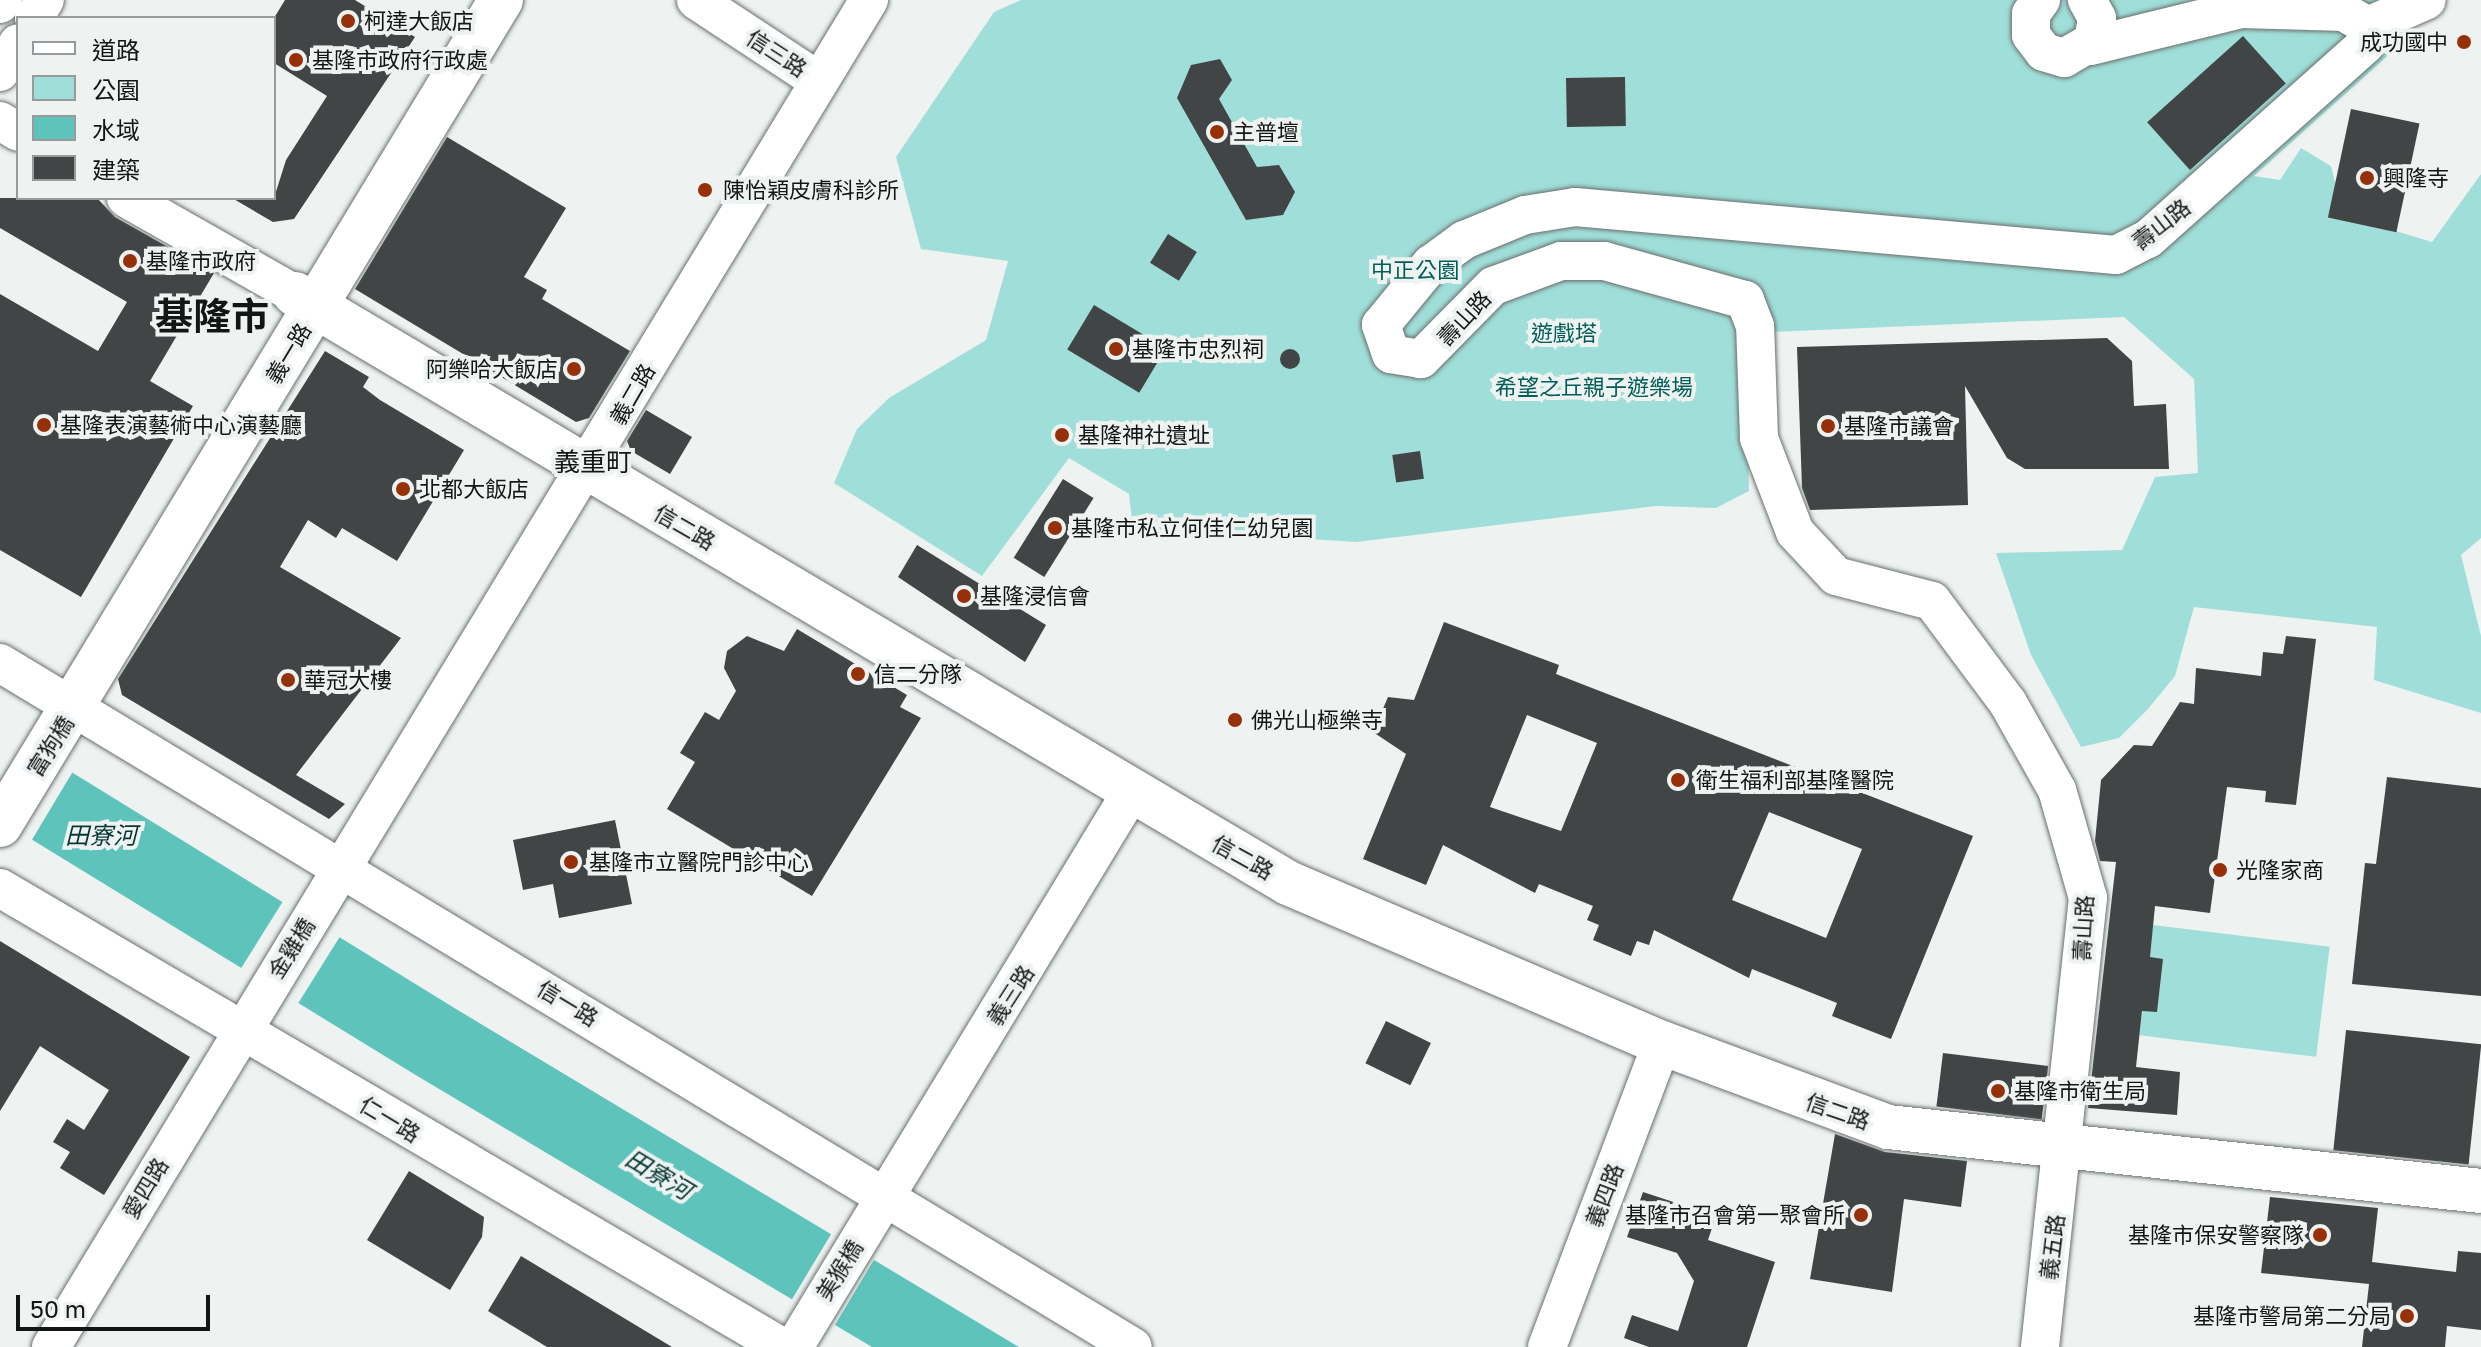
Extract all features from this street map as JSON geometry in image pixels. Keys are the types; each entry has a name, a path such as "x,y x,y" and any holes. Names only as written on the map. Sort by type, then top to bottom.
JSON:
{"main road":[{"name":"義一路","path":"64,700 305,300 473,0"},
{"name":"義一路","path":"305,300 501,0"},
{"name":"信二路","path":"305,300 1130,794 1288,883 1662,1043 1888,1127 2481,1191"},
{"name":"富狗橋","path":"0,778 64,700"},
{"name":"富狗橋","path":"0,825 64,700"}],"street":[{"name":"信三路","path":"696,0 819,81"},
{"name":"義二路","path":"344,869 588,470 869,0"},
{"path":"2041,0 2029,29 2044,52 2064,58 2090,46 2241,9 2344,12 2368,26 2427,0"},
{"path":"2087,0 2097,18 2090,46"},
{"name":"壽山路","path":"2065,1146 2088,898 2069,820 2008,703 1947,616 1913,591 1836,576 1795,532 1759,438 1755,326 1745,300 1604,261 1561,261 1493,286 1421,359 1391,354 1381,325 1414,282 1464,240 1525,215 1575,207 2116,255 2148,239 2354,55 2368,26"},
{"path":"0,72 16,46"},
{"name":"信二路","path":"130,200 305,300"},
{"name":"信一路","path":"0,663 886,1195 1133,1347"},
{"name":"義三路","path":"886,1195 1130,794"},
{"name":"金雞橋","path":"239,1029 344,869"},
{"name":"仁一路","path":"0,888 782,1347"},
{"name":"愛四路","path":"51,1347 239,1029"},
{"name":"義四路","path":"1547,1347 1662,1043"},
{"name":"義五路","path":"2040,1347 2065,1146"},
{"name":"美猴橋","path":"794,1347 886,1195"}],"green space":[{"name":"中正公園","path":"1021,0 2399,0 2387,6 2393,51 2254,176 2280,180 2301,148 2331,166 2343,215 2432,242 2481,174 2481,538 2461,555 2481,636 2481,713 2374,680 2377,627 2194,607 2175,676 2119,738 2081,747 2031,655 1996,553 2122,550 2155,477 2198,473 2194,379 2124,317 1746,333 1749,491 1716,508 1656,506 1356,542 1133,528 1129,494 1069,458 982,576 834,483 857,429 889,398 986,340 1008,261 921,249 896,157 994,12"},
{"path":"2153,925 2330,947 2316,1057 2139,1035"}],"water":[{"name":"田寮河","path":"0,728 456,1009 1019,1347 872,1347 414,1074 0,820"}],"pier":[{"name":"田寮河","path":"0,724 75,768 30,843 0,825"},
{"path":"285,898 342,934 297,1006 240,970"},
{"path":"833,1231 876,1257 833,1328 790,1302"}],"building":[{"path":"285,0 355,0 415,37 294,219 273,222 235,200 276,200 286,160 327,96 276,64 275,16"},
{"path":"2243,36 2286,84 2190,170 2147,122"},
{"name":"主普壇","path":"1220,59 1232,80 1219,99 1257,167 1279,165 1295,192 1283,215 1246,220 1177,98 1191,65"},
{"path":"1625,77 1626,126 1567,127 1566,78"},
{"name":"興隆寺","path":"2351,109 2419,124 2396,232 2328,218"},
{"path":"447,137 566,208 524,277 547,290 542,299 630,351 589,418 576,422 355,289"},
{"path":"0,198 99,200 115,217 214,273 150,381 193,406 81,597 0,550 0,294 98,351 127,302 0,228"},
{"name":"基隆市忠烈祠","path":"1168,234 1197,252 1179,281 1150,263"},
{"name":"基隆市忠烈祠","path":"1094,305 1166,348 1139,393 1067,350"},
{"path":"2107,338 2132,361 2134,406 2166,404 2169,469 2025,469 2007,458 1965,386 1968,505 1810,510 1802,488 1797,347"},
{"path":"1286,349 1294,349 1300,359 1294,369 1286,369 1280,363 1280,355"},
{"path":"325,351 369,377 363,387 380,400 464,450 397,561 342,528 336,538 308,520 280,567 401,638 296,775 345,804 329,819 122,695 118,679"},
{"path":"646,410 692,437 670,474 631,451 627,441"},
{"path":"1420,451 1424,479 1396,483 1392,455"},
{"path":"1063,479 1094,498 1044,577 1014,558"},
{"name":"基隆浸信會","path":"917,545 1046,625 1025,662 898,577"},
{"path":"1444,622 1559,665 1556,674 1973,836 1891,1039 1832,1016 1837,1003 1752,969 1749,978 1654,930 1649,945 1637,941 1631,956 1593,940 1599,925 1587,920 1593,906 1539,884 1535,893 1443,845 1426,885 1363,859 1406,754 1373,732 1388,697 1414,700","holes":["1527,715 1597,743 1561,831 1490,807","1769,812 1862,849 1826,938 1732,900"]},
{"path":"797,629 907,695 900,707 921,718 812,896 667,809 695,762 680,753 705,712 719,720 736,691 724,668 727,651 747,636 784,651"},
{"path":"2286,636 2316,639 2296,805 2265,802 2266,791 2227,787 2210,913 2155,906 2150,957 2163,959 2157,1012 2142,1011 2136,1067 2180,1072 2177,1115 2088,1108 2116,862 2100,861 2095,841 2101,780 2134,745 2152,746 2180,702 2194,704 2196,668 2261,676 2263,652 2283,654"},
{"path":"2387,777 2481,788 2481,996 2352,984 2365,863 2376,864"},
{"name":"基隆市立醫院門診中心","path":"615,820 632,904 559,918 553,884 523,890 513,840"},
{"path":"0,941 190,1057 104,1195 60,1168 70,1152 53,1142 67,1119 84,1130 109,1090 40,1046 0,1111"},
{"path":"1386,1021 1431,1043 1410,1085 1365,1063"},
{"path":"2346,1030 2481,1044 2469,1165 2333,1150"},
{"name":"基隆市衛生局","path":"1943,1053 2048,1066 2042,1120 1936,1107"},
{"name":"基隆市召會第一聚會所","path":"1835,1134 1885,1152 1967,1161 1961,1207 1904,1199 1892,1292 1810,1279"},
{"path":"409,1171 484,1217 482,1237 450,1290 367,1240"},
{"path":"1643,1192 1716,1216 1708,1240 1775,1262 1747,1347 1649,1347 1624,1338 1632,1315 1678,1331 1694,1281 1677,1253 1627,1237"},
{"path":"2270,1197 2378,1208 2372,1262 2456,1272 2458,1251 2481,1253 2481,1330 2447,1326 2445,1347 2362,1347 2369,1284 2261,1273"},
{"path":"521,1256 672,1347 547,1347 488,1311"}],"place":[{"name":"柯達大飯店","path":"348,21"},
{"name":"成功國中","path":"2464,42"},
{"name":"基隆市政府行政處","path":"296,60"},
{"name":"主普壇","path":"1217,132"},
{"name":"興隆寺","path":"2367,178"},
{"name":"陳怡穎皮膚科診所","path":"705,190"},
{"name":"基隆市政府","path":"130,261"},
{"name":"基隆市忠烈祠","path":"1116,349"},
{"name":"阿樂哈大飯店","path":"574,369"},
{"name":"基隆表演藝術中心演藝廳","path":"44,425"},
{"name":"基隆市議會","path":"1828,426"},
{"name":"基隆神社遺址","path":"1062,435"},
{"name":"北都大飯店","path":"403,489"},
{"name":"基隆市私立何佳仁幼兒園","path":"1055,528"},
{"name":"基隆浸信會","path":"964,596"},
{"name":"信二分隊","path":"858,674"},
{"name":"華冠大樓","path":"288,680"},
{"name":"佛光山極樂寺","path":"1235,720"},
{"name":"衛生福利部基隆醫院","path":"1678,780"},
{"name":"基隆市立醫院門診中心","path":"571,862"},
{"name":"光隆家商","path":"2220,870"},
{"name":"基隆市衛生局","path":"1998,1091"},
{"name":"基隆市召會第一聚會所","path":"1861,1215"},
{"name":"基隆市保安警察隊","path":"2320,1235"},
{"name":"基隆市警局第二分局","path":"2407,1316"}],"district":[{"name":"基隆市","path":"212,316"},
{"name":"義重町","path":"593,462"}],"park label":[{"name":"遊戲塔","path":"1564,333"},
{"name":"希望之丘親子遊樂場","path":"1594,387"}]}
